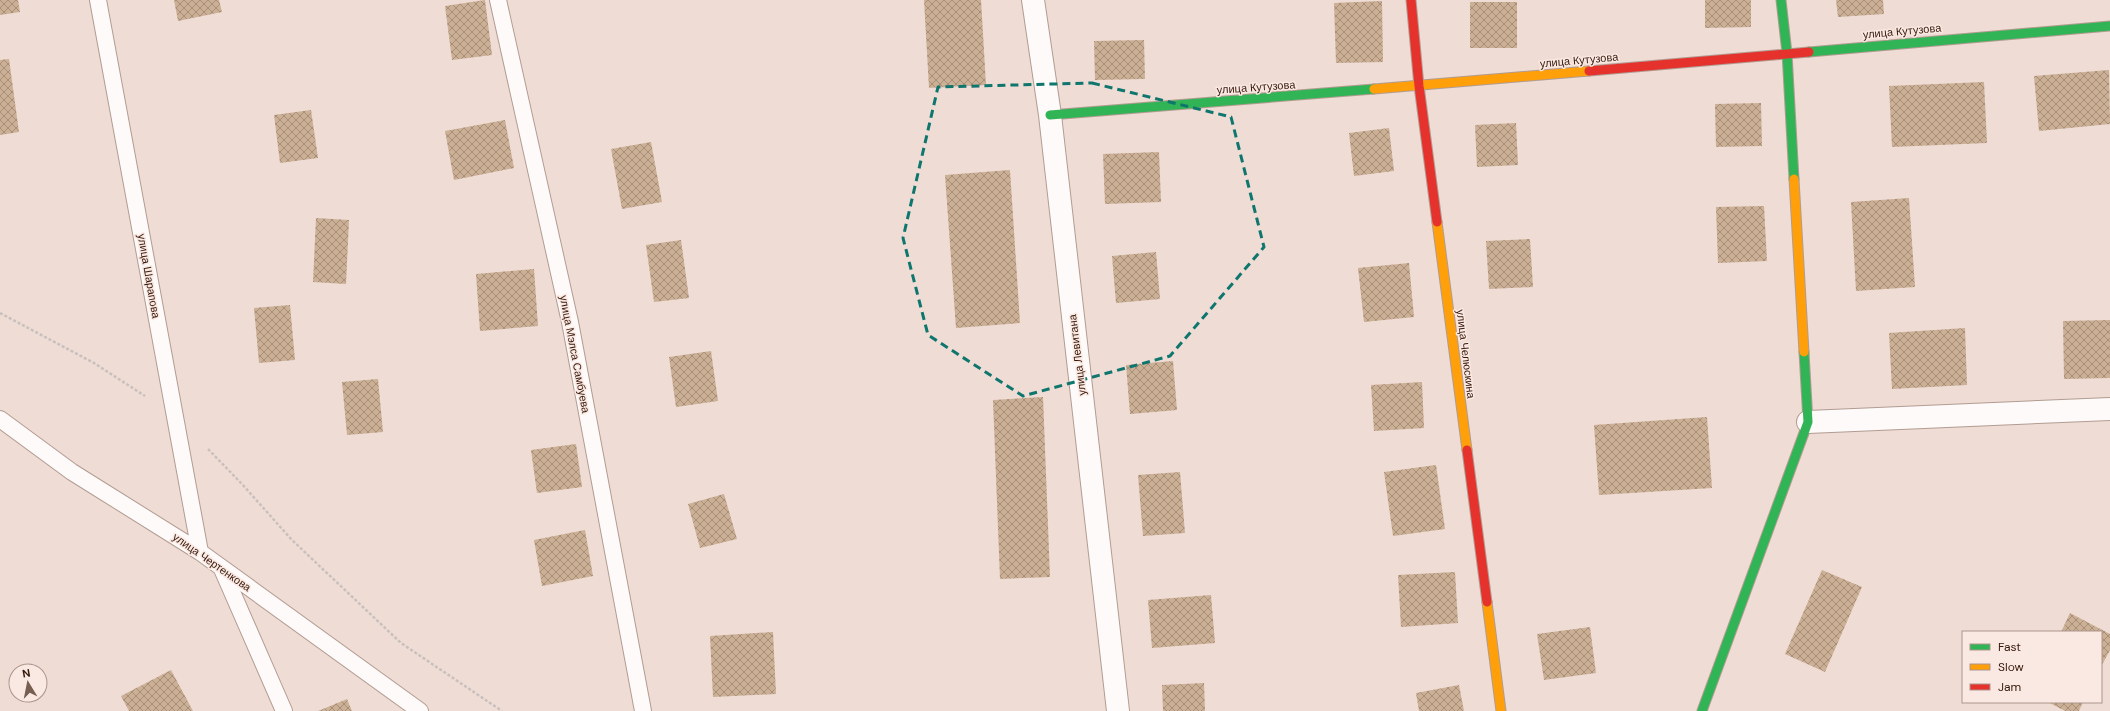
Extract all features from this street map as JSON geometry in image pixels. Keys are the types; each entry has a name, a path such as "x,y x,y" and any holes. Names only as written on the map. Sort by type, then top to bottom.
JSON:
{"street":[{"name":"улица Левитана","path":"1033,0 1050,115 1118,711"},
{"name":"улица Челюскина","path":"1411,0 1419,86 1501,711"},
{"path":"1702,711 1808,422 1787,53 1781,0"},
{"name":"улица Кутузова","path":"1050,115 1419,86 2110,26"},
{"path":"1808,422 2110,409"}],"lane":[{"name":"улица Шарапова","path":"98,0 200,552"},
{"name":"улица Мэлса Самбуева","path":"498,0 570,322 643,711"},
{"name":"улица Чертенкова","path":"0,419 72,472 200,552 420,711"},
{"path":"222,569 284,711"}],"path":[{"path":"0,312 94,363 174,415"},
{"path":"206,447 242,484 291,539 401,643 502,711"}],"highlighted area":[{"path":"1092,83 1231,117 1264,247 1170,356 1023,396 928,335 903,238 938,87"}],"building":[{"path":"0,0 18,0 20,12 0,15"},
{"path":"174,0 219,0 222,12 178,21"},
{"path":"485,0 492,55 452,60 445,6"},
{"path":"924,0 981,0 986,85 929,88"},
{"path":"1705,0 1751,0 1751,27 1705,28"},
{"path":"1836,0 1883,0 1884,14 1838,17"},
{"path":"1382,1 1383,62 1336,63 1334,3"},
{"path":"1470,2 1517,2 1517,48 1470,48"},
{"path":"1144,40 1145,79 1095,80 1094,41"},
{"path":"9,59 19,132 0,135 0,60"},
{"path":"2109,70 2110,124 2039,131 2034,76"},
{"path":"1984,82 1987,143 1892,147 1889,86"},
{"path":"1761,103 1762,146 1716,147 1715,104"},
{"path":"311,110 318,158 280,163 274,115"},
{"path":"505,120 514,168 454,180 445,131"},
{"path":"1516,123 1518,165 1477,167 1475,125"},
{"path":"1389,128 1394,171 1354,176 1349,133"},
{"path":"651,142 662,202 622,209 611,149"},
{"path":"1159,152 1161,202 1105,204 1103,154"},
{"path":"1010,170 1020,323 956,328 945,175"},
{"path":"1909,198 1915,287 1856,291 1851,202"},
{"path":"1764,206 1767,261 1718,263 1716,207"},
{"path":"316,218 349,220 346,284 313,282"},
{"path":"1530,239 1533,287 1489,289 1486,241"},
{"path":"681,240 689,298 654,302 646,245"},
{"path":"1156,252 1160,299 1116,303 1112,256"},
{"path":"1409,263 1414,317 1364,322 1358,268"},
{"path":"534,269 538,326 480,331 476,274"},
{"path":"290,305 295,360 259,363 254,308"},
{"path":"2110,320 2110,378 2064,379 2063,321"},
{"path":"1965,328 1967,385 1892,389 1889,333"},
{"path":"711,351 718,401 676,407 669,357"},
{"path":"1173,361 1177,410 1130,414 1126,365"},
{"path":"378,379 383,432 347,435 342,382"},
{"path":"1422,382 1424,428 1374,431 1371,385"},
{"path":"1043,397 1050,577 1000,579 993,400"},
{"path":"1707,417 1712,488 1599,495 1594,425"},
{"path":"576,444 582,487 537,493 531,450"},
{"path":"1436,465 1445,529 1393,536 1384,472"},
{"path":"1180,472 1185,533 1143,536 1138,475"},
{"path":"724,494 737,539 700,548 688,504"},
{"path":"585,530 593,576 542,586 534,540"},
{"path":"1822,570 1862,587 1825,672 1785,654"},
{"path":"1455,572 1458,623 1401,627 1398,575"},
{"path":"1211,595 1215,643 1152,648 1148,600"},
{"path":"2070,613 2110,634 2110,650 2102,665 2102,631 2061,631"},
{"path":"1590,627 1596,673 1544,680 1537,634"},
{"path":"773,632 776,694 713,697 710,636"},
{"path":"171,670 193,711 129,711 121,696"},
{"path":"1204,683 1205,711 1163,711 1162,685"},
{"path":"1459,685 1464,711 1419,711 1416,693"},
{"path":"347,699 352,711 318,711"},
{"path":"2050,703 2083,703 2079,711 2065,711"}],"traffic: fast":[{"path":"1781,0 1787,53 1794,179"},
{"path":"1809,52 2110,26"},
{"path":"1050,115 1374,89"},
{"path":"1702,711 1808,422 1804,352"}],"traffic: slow":[{"path":"1374,89 1589,71"},
{"path":"1794,179 1804,352"},
{"path":"1437,222 1467,450"},
{"path":"1487,602 1501,711"}],"traffic: jam":[{"path":"1411,0 1419,86 1437,222"},
{"path":"1589,71 1809,52"},
{"path":"1467,450 1487,602"}]}
